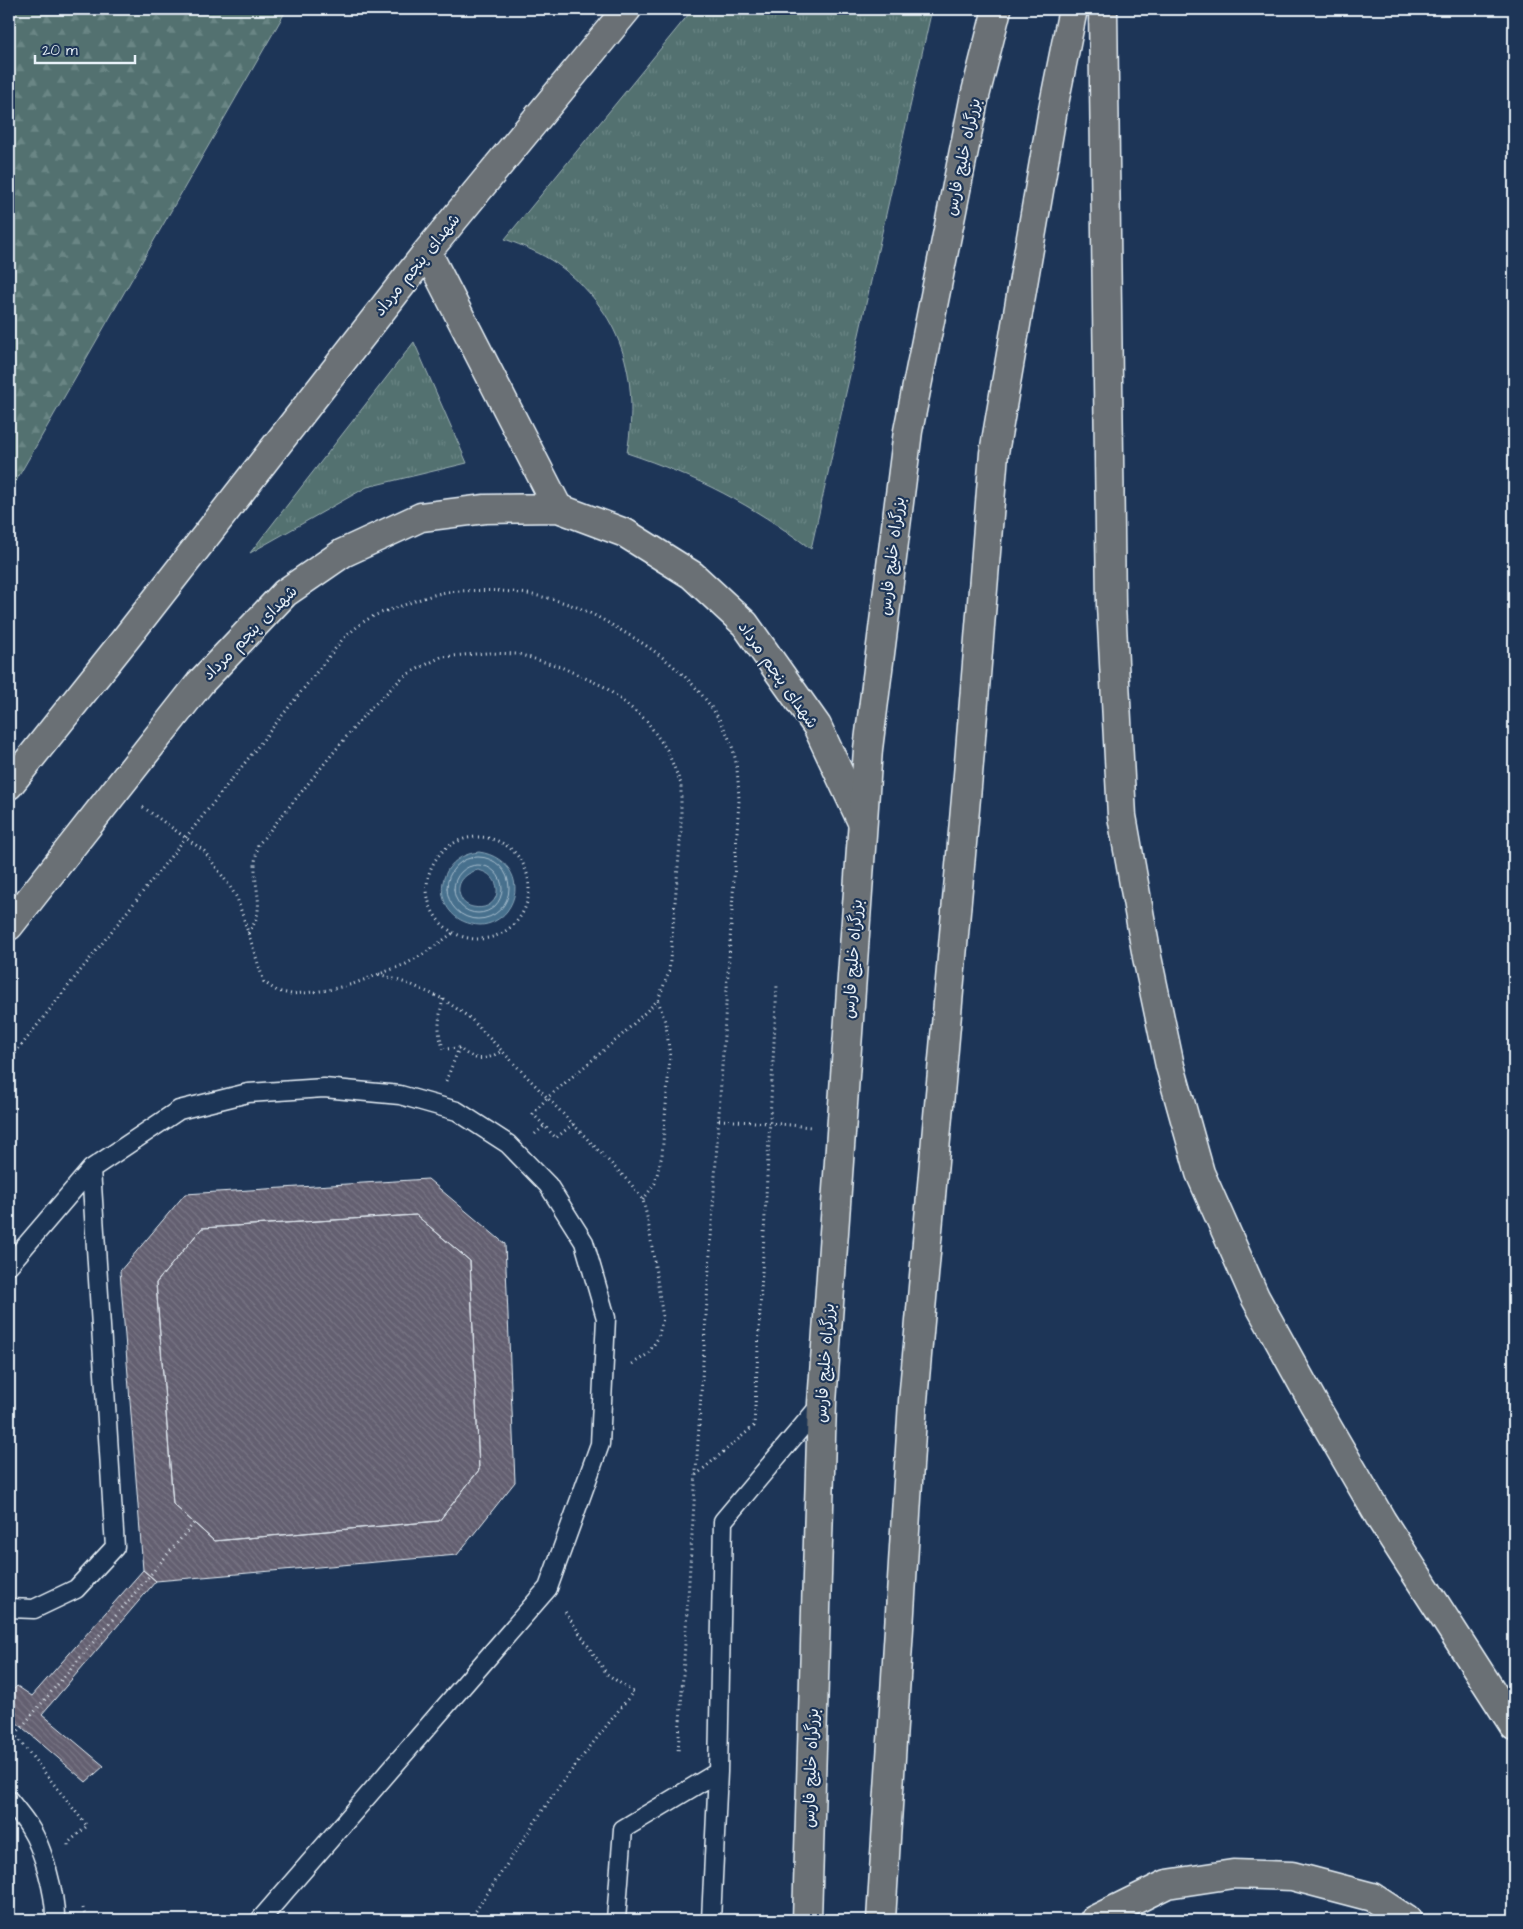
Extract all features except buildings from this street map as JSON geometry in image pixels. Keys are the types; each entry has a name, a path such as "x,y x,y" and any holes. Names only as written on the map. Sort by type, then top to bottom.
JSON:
{"main road":[{"name":"شهدای پنجم مرداد","path":"9,785 427,252 627,9"},
{"name":"بزرگراه خلیج فارس","path":"807,1920 822,1403 868,749 908,430 974,100 997,9"},
{"path":"881,1920 912,1401 968,775 994,453 1053,110 1074,9"},
{"path":"1103,9 1111,605 1122,806 1147,957 1170,1066 1200,1173 1255,1297 1382,1521 1514,1726"},
{"path":"427,252 558,508"},
{"name":"شهدای پنجم مرداد","path":"9,926 200,683 285,593 343,552 421,517 485,509 558,508 625,533 692,575 745,624 817,726 862,822"},
{"path":"1094,1920 1167,1884 1233,1874 1292,1876 1372,1896 1407,1920"}],"lane":[{"path":"9,1265 91,1168 179,1110 248,1093 324,1088 400,1094 457,1111 508,1144 548,1185 584,1242 606,1318 600,1444 548,1588 260,1920"},
{"path":"9,1608 34,1609 76,1589 115,1547 91,1168"},
{"path":"711,1920 718,1772 722,1521 822,1403"},
{"path":"616,1920 623,1829 718,1772"},
{"path":"9,1800 31,1829 46,1866 56,1906 55,1920"}],"path":[{"path":"9,1061 342,640 363,622 385,611 446,592 512,591 543,596 576,607 648,646 677,668 706,701 731,742 737,766 739,801 678,1753"},
{"path":"248,933 255,924 259,912 255,865 258,845 365,714 404,676 441,657 487,653 518,654 562,667 605,688 646,720 667,750 681,784 680,842 669,972 658,1000 622,1035 547,1098 532,1114 556,1138 573,1124"},
{"path":"118,788 204,851 238,898 264,982 278,991 291,994 328,990 379,974 406,964 425,954 453,933"},
{"path":"478,837 498,841 514,853 525,870 528,880 528,891 524,910 511,927 493,937 472,939 453,933 437,920 428,901 428,880 432,866 441,853 458,841 478,837"},
{"path":"379,974 412,985 443,999 470,1018 631,1184 643,1200 663,1318 658,1338 648,1354 632,1366 604,1370"},
{"path":"696,1476 754,1426 777,985"},
{"path":"443,999 438,1026 439,1039 444,1049 459,1048 470,1058 492,1057 502,1051"},
{"path":"643,1200 655,1183 662,1155 670,1056 666,1025 658,1000"},
{"path":"437,1105 459,1048"},
{"path":"719,1120 841,1130"},
{"path":"9,1742 194,1524"},
{"path":"473,1916 557,1790 633,1692 606,1674 548,1588"},
{"path":"9,1731 15,1735 87,1826 68,1843 70,1852"},
{"path":"81,1901 86,1920"}],"green space":[{"path":"9,9 287,9 9,493"},
{"path":"693,9 932,9 811,549 767,518 723,493 653,462 627,453 631,398 628,372 611,324 597,303 579,282 557,264 538,253 505,239"},
{"path":"414,342 467,463 367,487 250,553"}],"water":[{"path":"479,852 490,855 499,859 511,873 515,891 512,901 502,917 488,924 480,925 464,921 452,913 445,902 442,890 444,877 451,865 463,856","holes":["478,870 487,874 497,886 495,900 490,905 482,907 469,906 462,900 459,893 462,880 473,871"]}]}
